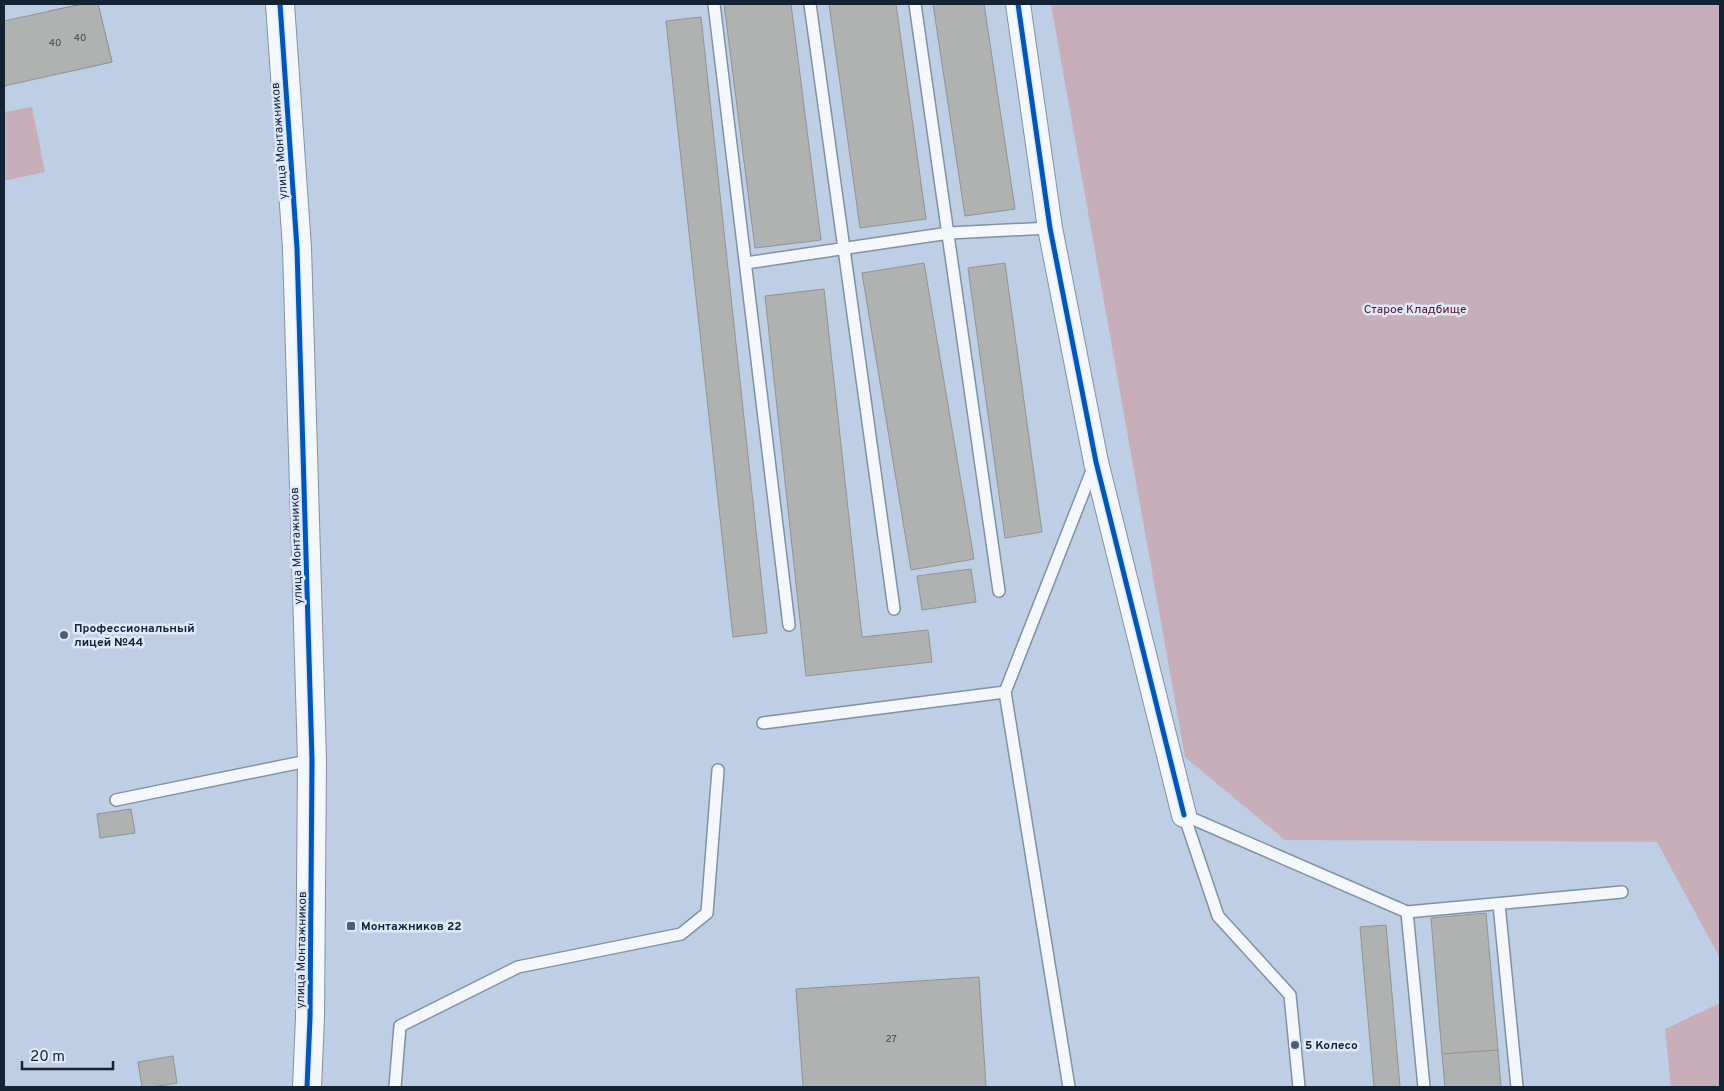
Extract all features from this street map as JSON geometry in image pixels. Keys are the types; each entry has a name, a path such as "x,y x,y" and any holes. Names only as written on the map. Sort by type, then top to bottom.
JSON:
{"street":[{"name":"улица Монтажников","path":"280,4 297,248 312,760 310,1018 307,1087"},
{"path":"1018,4 1050,228 1096,462 1184,815"}],"lane":[{"path":"714,4 789,625"},
{"path":"810,4 894,610"},
{"path":"915,4 999,591"},
{"path":"746,263 949,233 1050,228"},
{"path":"1069,1087 1004,692 1096,462"},
{"path":"763,723 1004,692"},
{"path":"116,800 312,760"},
{"path":"395,1087 400,1026 518,967 681,934 707,912 718,770"},
{"path":"1184,815 1407,912 1622,892"},
{"path":"1184,815 1218,916 1290,995 1299,1087"},
{"path":"1499,904 1517,1087"},
{"path":"1407,912 1424,1087"}],"green space":[{"name":"Старое Кладбище","path":"1051,4 1720,4 1720,958 1657,842 1285,840 1185,757"},
{"path":"32,107 45,172 4,181 4,112"},
{"path":"1720,1003 1720,1087 1671,1087 1665,1029"}],"building":[{"path":"83,4 98,4 112,62 62,73 49,11"},
{"path":"83,4 98,4 112,62 4,86 4,21"},
{"path":"724,4 791,4 821,240 755,248"},
{"path":"829,4 896,4 926,219 860,228"},
{"path":"933,4 984,4 1015,209 965,216"},
{"path":"701,17 767,633 733,637 666,21"},
{"path":"924,263 974,559 911,570 862,273"},
{"path":"1005,263 1042,532 1005,538 968,268"},
{"path":"824,289 862,637 928,630 932,662 806,676 765,296"},
{"path":"971,569 976,602 922,610 917,576"},
{"path":"131,809 135,833 100,838 97,814"},
{"path":"1486,913 1498,1050 1442,1054 1431,918"},
{"path":"1386,925 1400,1087 1374,1087 1360,927"},
{"path":"979,977 986,1087 803,1087 796,989"},
{"path":"1498,1050 1501,1087 1445,1087 1442,1054"},
{"path":"173,1056 177,1083 142,1087 138,1062"}],"cycle path":[{"path":"280,4 297,248 312,760 310,1018 307,1087"},
{"path":"1018,4 1050,228 1096,462 1184,815"}],"place":[{"name":"Профессиональный лицей №44","path":"64,635"},
{"name":"Монтажников 22","path":"351,926"},
{"name":"5 Колесо","path":"1295,1045"}]}
